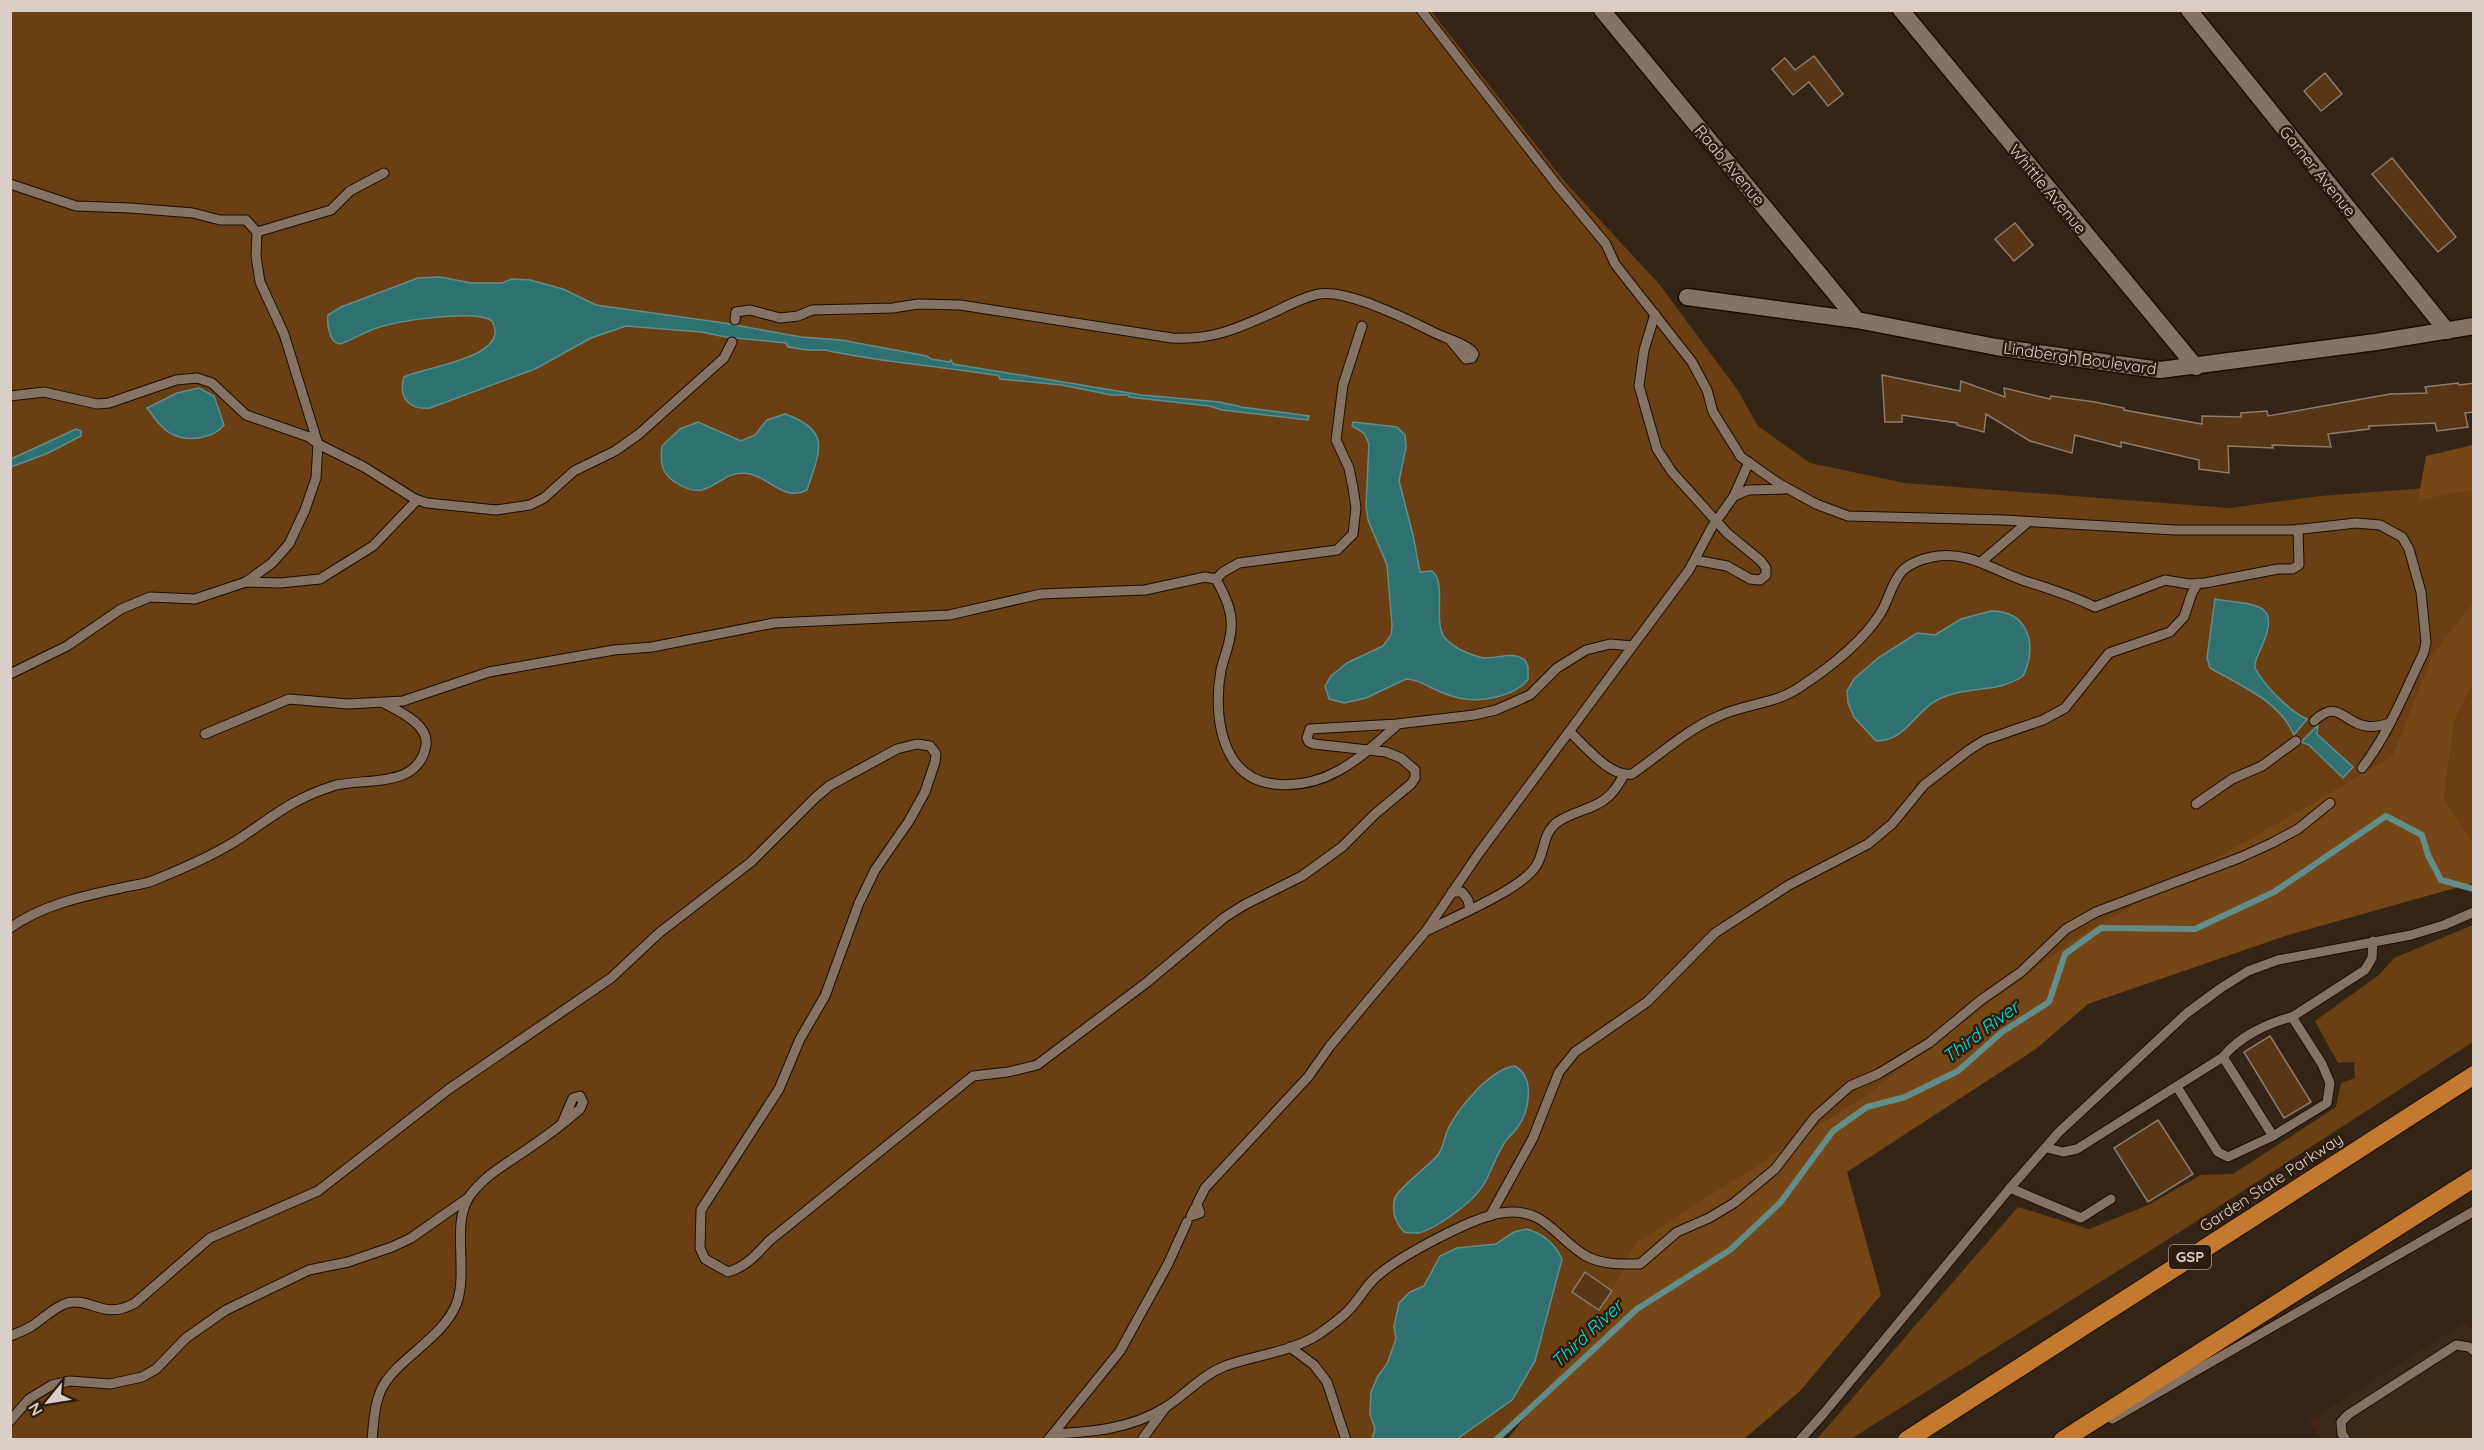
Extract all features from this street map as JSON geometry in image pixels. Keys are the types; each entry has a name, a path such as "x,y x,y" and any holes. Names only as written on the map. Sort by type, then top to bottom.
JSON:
{"highway":[{"name":"Garden State Parkway","path":"1907,1440 2474,1075"},
{"path":"2063,1440 2474,1178"}],"street":[{"name":"Raab Avenue","path":"1602,10 1857,320"},
{"name":"Whittle Avenue","path":"1900,10 2196,367"},
{"name":"Garner Avenue","path":"2189,10 2447,331"},
{"name":"Lindbergh Boulevard","path":"1687,297 1857,320 1996,347 2160,370 2196,367 2474,326"}],"lane":[{"path":"1421,10 1606,244 1615,264 1692,362 1707,390 1713,412 1741,456 1787,489 1816,504 1848,516 2175,530 2298,529 2356,523 2380,525 2402,537 2409,549 2421,592 2426,642 2424,652 2390,723 2376,750 2362,768"},
{"path":"257,231 331,210 350,191 384,173"},
{"path":"10,184 76,206 183,212 220,220 246,220 257,231 256,256 260,282 284,334 318,444 316,478 305,510 289,544 272,563 246,582 195,599 150,597 121,609 67,646 10,674"},
{"path":"735,320 736,312 746,310 780,318 798,316 812,310 940,304 988,309 1172,338 1193,339 1222,333 1309,297 1333,294 1402,317 1451,341"},
{"path":"1655,314 1640,372 1639,386 1657,449 1672,472 1727,533 1761,561 1766,568 1766,575 1760,580 1750,579 1727,566 1695,560"},
{"path":"1216,579 1239,563 1337,550 1353,534 1356,508 1353,488 1349,468 1336,440 1343,385 1362,326"},
{"path":"10,396 44,392 97,404 109,403 176,380 197,378 212,384 246,416 309,437 417,500 496,510 530,505 544,498 574,471 615,451 639,434 724,358 732,342"},
{"path":"1195,1208 1191,1216 1200,1213 1197,1204 1205,1188 1308,1077 1357,1013 1426,931 1479,853 1695,560 1716,521 1734,496 1749,462"},
{"path":"1734,496 1756,489 1787,489"},
{"path":"246,582 280,583 320,579 373,546 417,500"},
{"path":"1981,562 2028,522"},
{"path":"1570,732 1614,772 1624,776 1632,774 1690,730 1718,716 1788,695 1800,687 1850,649 1880,614 1897,577 1905,568 1921,559 1945,554 1967,556 2020,579 2066,593 2095,607 2165,580 2198,583 2278,569 2292,569 2299,565 2298,529"},
{"path":"205,734 289,699 299,698 326,703 384,703 431,693 489,672 614,650 652,647 763,625 825,619 916,618 949,615 1041,594 1115,593 1145,590 1205,577 1216,579"},
{"path":"1216,579 1231,611 1232,632 1221,672 1218,722 1223,741 1240,767 1255,778 1270,783 1287,785 1305,783 1340,771 1397,724"},
{"path":"1490,1216 1533,1138 1559,1072 1575,1052 1647,1002 1715,933 1789,885 1868,844 1892,824 1924,785 1969,750 1985,740 2043,720 2065,708 2109,652 2170,632 2184,617 2198,583"},
{"path":"10,1336 29,1328 68,1303 112,1311 124,1309 135,1303 210,1238 318,1191 449,1089 612,978 660,933 751,862 829,786 897,748 917,744 930,746 936,754 925,792 909,821 875,870 859,903 825,996 800,1039 779,1089 701,1210 699,1242 705,1259 728,1272 737,1269 753,1258 769,1240 973,1076 1029,1069 1037,1065 1146,983 1226,917 1244,905 1302,876 1342,847 1375,814 1412,784 1415,778 1415,770 1401,758 1369,749 1314,744 1309,742 1307,733 1316,728 1397,724 1496,710 1530,695 1557,668 1586,650 1610,644 1632,645"},
{"path":"10,928 23,919 63,902 150,882 202,859 241,838 300,798 337,785 389,780 408,772 421,758 426,746 426,736 419,726 384,703"},
{"path":"2314,721 2321,714 2330,711 2339,712 2366,727 2390,723"},
{"path":"2196,804 2232,780 2262,766 2296,741"},
{"path":"1426,931 1503,893 1522,879 1536,866 1547,835 1555,824 1575,812 1602,802 1613,793 1624,776"},
{"path":"1050,1437 1107,1430 1131,1423 1165,1407 1204,1377 1224,1367 1309,1340 1348,1311 1385,1269 1428,1243 1490,1216 1514,1212 1527,1213 1554,1227 1584,1255 1611,1264 1640,1264 1677,1232 1709,1218 1734,1203 1775,1169 1815,1117 1850,1086 1878,1074 1929,1043 1981,1000 2021,972 2066,929 2096,912 2240,858 2272,843 2298,829 2330,803"},
{"path":"1452,892 1462,892 1468,900 1470,910"},
{"path":"1800,1440 2010,1188 2081,1111 2187,1013 2248,971 2278,960 2411,935 2469,914"},
{"path":"2047,1148 2063,1152 2077,1149 2223,1058 2230,1048 2272,1022 2292,1017 2365,970 2372,958 2373,941"},
{"path":"2177,1087 2218,1152 2228,1156 2273,1136 2327,1103 2330,1083 2322,1064 2292,1017"},
{"path":"2223,1058 2273,1136"},
{"path":"10,1421 29,1399 52,1385 70,1381 110,1384 142,1377 156,1369 186,1338 226,1310 309,1270 348,1262 411,1238 468,1198 483,1180 580,1109 583,1102 580,1095 573,1098 563,1121"},
{"path":"2010,1188 2081,1218 2111,1199"},
{"path":"372,1440 376,1408 385,1383 439,1330 456,1306 460,1287 462,1229 468,1198"},
{"path":"2076,1440 2474,1211"},
{"path":"1050,1437 1120,1351 1168,1264 1187,1222"},
{"path":"1309,1340 1307,1351 1327,1382 1346,1440"},
{"path":"2346,1440 2342,1434 2341,1422 2349,1414 2456,1345 2469,1347 2474,1351"},
{"path":"1290,1347 1314,1365"},
{"path":"1143,1438 1165,1407"}],"shaded area":[{"path":"10,11 1431,11 1565,182 1659,284 1737,389 1758,426 1810,463 1905,483 2229,508 2320,496 2467,485 2474,488 2473,643 2430,761 2195,929 1637,1309 1496,1439 11,1439"},
{"path":"2473,445 2473,490 2418,500 2426,456"},
{"path":"2473,603 2473,684 2455,720 2444,797 2473,844 2473,883 2288,935 2088,1004 2036,1049 1847,1172 1881,1295 1800,1391 1744,1439 1507,1440 1590,1334 1636,1243 1865,1096 2079,936 2393,755 2433,654"},
{"path":"2473,684 2473,844 2444,797 2455,720"},
{"path":"2473,925 2473,1042 2175,1235 1851,1439 1817,1439 2018,1207 2089,1229 2148,1205 2201,1175 2233,1174 2336,1107 2341,1083 2355,1078 2354,1062 2338,1063 2315,1021 2379,975 2394,958"},
{"path":"2464,1323 2473,1331 2473,1439 2321,1439 2309,1421"}],"water":[{"path":"440,277 471,283 502,283 512,279 530,280 563,289 596,305 724,323 801,337 841,340 927,356 931,359 949,362 951,360 953,364 1142,395 1220,402 1309,416 1308,420 1222,410 1209,406 1129,397 1129,395 1111,395 1062,385 1000,379 999,376 825,350 788,347 786,343 701,332 626,326 591,338 535,369 430,408 416,407 404,397 404,377 446,365 478,352 490,344 495,334 492,321 470,316 453,316 401,322 368,331 339,344 331,336 328,315 341,307 418,278"},
{"path":"199,388 214,396 224,425 208,436 187,438 174,435 162,427 147,408 177,393"},
{"path":"785,414 810,428 819,444 807,490 790,493 760,478 743,473 734,474 712,486 696,490 675,482 664,471 661,457 662,446 680,429 698,422 741,441 755,435 767,420"},
{"path":"1353,422 1397,427 1405,435 1406,447 1399,481 1420,572 1432,571 1439,584 1440,621 1444,637 1459,649 1478,657 1511,655 1525,660 1528,667 1528,679 1516,690 1504,695 1474,700 1449,695 1417,681 1406,679 1366,698 1344,703 1329,699 1325,686 1331,676 1347,663 1383,646 1391,635 1392,625 1387,565 1368,520 1366,505 1369,444 1364,433 1352,426"},
{"path":"76,429 81,431 81,436 46,454 11,467 11,459"},
{"path":"2215,599 2260,607 2266,612 2269,620 2267,631 2255,668 2278,697 2293,711 2307,719 2294,735 2288,723 2269,703 2210,668 2207,658"},
{"path":"1991,611 2014,617 2027,632 2030,653 2023,676 2003,685 1960,692 1939,699 1930,704 1903,731 1887,740 1876,741 1854,717 1848,703 1847,691 1854,679 1878,658 1917,633 1935,635 1961,619"},
{"path":"2318,725 2317,734 2353,767 2343,778 2309,745 2301,742"},
{"path":"1515,1066 1522,1071 1528,1087 1525,1113 1516,1130 1506,1140 1484,1184 1464,1205 1435,1226 1418,1233 1404,1232 1394,1212 1397,1194 1439,1154 1452,1122 1476,1091 1495,1074"},
{"path":"1527,1229 1548,1240 1562,1259 1535,1361 1512,1400 1457,1439 1372,1439 1375,1429 1370,1414 1371,1392 1378,1376 1387,1364 1396,1339 1394,1327 1399,1303 1410,1292 1424,1286 1440,1256 1457,1248 1496,1244 1514,1232"}],"building":[{"path":"1814,56 1843,94 1828,106 1809,82 1793,95 1772,69 1785,58 1795,70"},
{"path":"2325,73 2342,94 2321,111 2304,91"},
{"path":"2392,158 2456,237 2438,252 2372,174"},
{"path":"2015,223 2033,245 2014,261 1995,239"},
{"path":"1882,375 1960,391 1961,381 2005,397 2004,388 2050,399 2051,396 2095,402 2124,408 2124,410 2202,424 2202,416 2241,417 2241,413 2267,411 2268,416 2390,394 2427,393 2425,387 2474,383 2474,412 2465,413 2468,427 2437,431 2435,423 2369,426 2369,429 2328,434 2331,447 2228,446 2229,473 2199,469 2199,460 2121,442 2121,447 2075,435 2072,453 2030,441 1986,414 1984,432 1957,425 1957,423 1902,415 1902,422 1885,422"},
{"path":"2270,1036 2311,1102 2284,1118 2244,1052"},
{"path":"2158,1120 2193,1174 2148,1202 2114,1148"},
{"path":"1585,1272 1612,1291 1599,1310 1572,1292"}],"waterway":[{"name":"Third River","path":"1496,1440 1637,1309 1730,1250 1780,1203 1833,1131 1867,1107 1905,1097 1958,1071 2002,1032 2049,1002 2065,954 2101,928 2195,929 2274,892 2386,816 2422,835 2428,855 2441,880 2474,889"}]}
